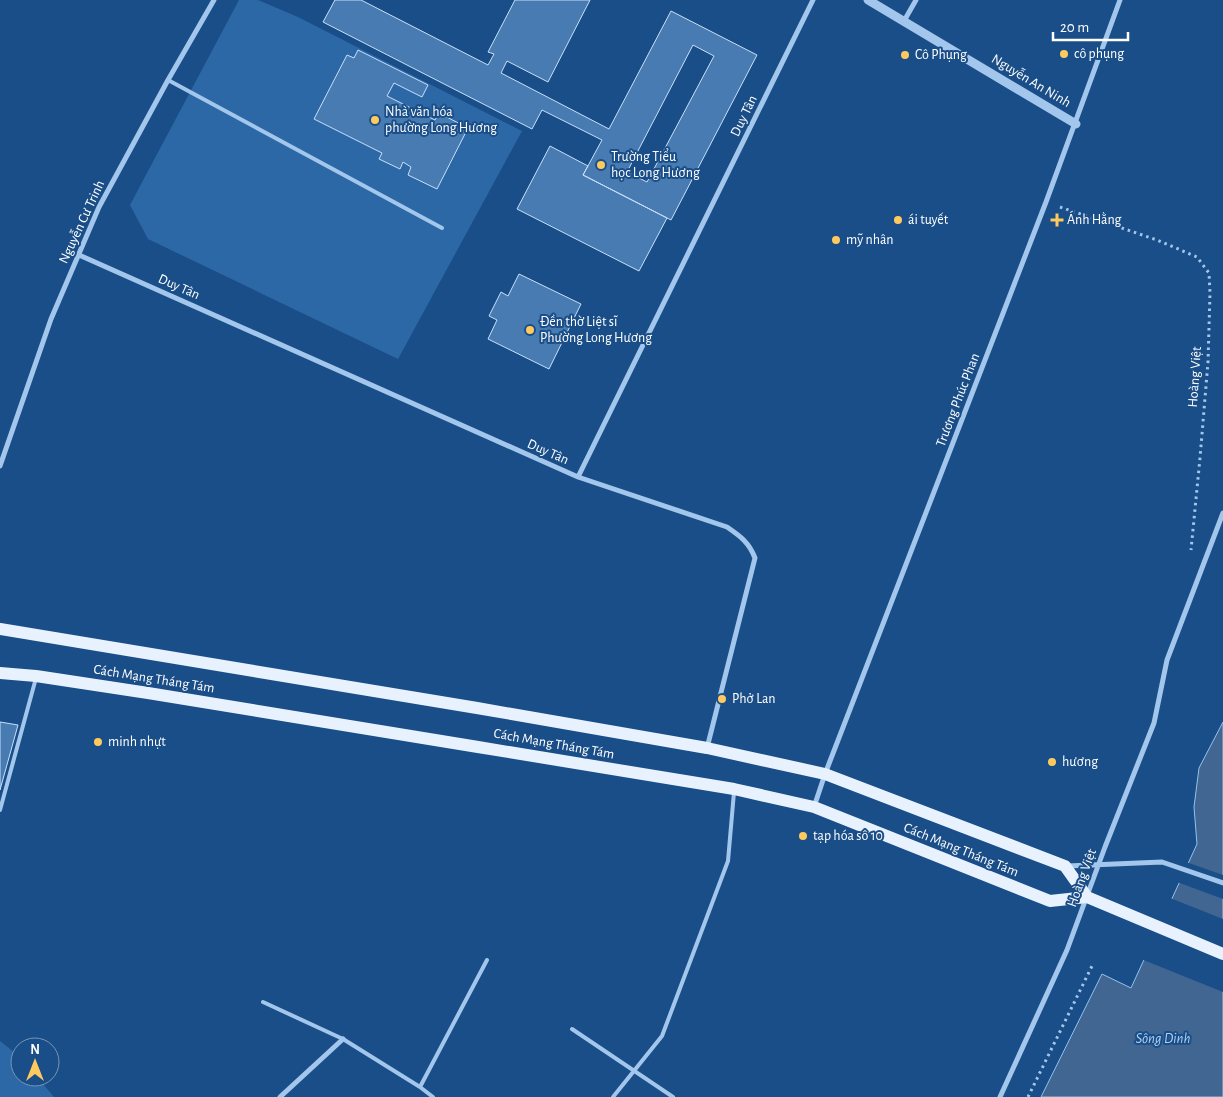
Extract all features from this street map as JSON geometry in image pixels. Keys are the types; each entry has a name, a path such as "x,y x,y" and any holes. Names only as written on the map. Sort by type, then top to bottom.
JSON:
{"main road":[{"name":"Cách Mạng Tháng Tám","path":"0,628 707,748 825,774 1065,866"},
{"name":"Cách Mạng Tháng Tám","path":"0,672 36,676 478,746 734,789 814,807 1050,901 1087,897 1223,954"},
{"path":"1065,866 1087,897"}],"street":[{"name":"Nguyễn Cư Trinh","path":"0,466 51,319 98,207 214,0"},
{"name":"Duy Tân","path":"79,254 578,477 813,0"},
{"name":"Nguyễn An Ninh","path":"868,0 1076,124"},
{"path":"904,21 916,0"},
{"name":"Trương Phúc Phan","path":"814,807 825,774 1076,124 1120,0"},
{"path":"578,477 727,527 751,547 755,558 707,748"},
{"name":"Hoàng Việt","path":"1000,1097 1067,950 1154,723 1167,660 1223,512"},
{"name":"Cách Mạng Tháng Tám","path":"1065,866 1162,862 1223,883"},
{"path":"280,1097 343,1039"}],"lane":[{"path":"168,80 442,228"},
{"path":"0,810 36,676"},
{"path":"613,1097 662,1036 728,861 734,789"},
{"path":"420,1087 487,960"},
{"path":"263,1002 343,1039 433,1097"},
{"path":"572,1028 673,1097"}],"path":[{"name":"Hoàng Việt","path":"1046,202 1157,240 1197,257 1209,273 1208,362 1191,554"},
{"path":"1028,1097 1092,966"}],"shaded area":[{"path":"239,0 258,0 298,17 522,131 398,359 148,239 130,205"},
{"path":"0,1041 10,1049 10,1087 46,1087 54,1097 0,1097"}],"water":[{"name":"Sông Dinh","path":"1223,722 1223,1097 1041,1097 1102,974 1131,988 1197,844 1194,807 1199,768"}],"pier":[{"path":"1186,862 1223,875 1223,899 1177,882"},
{"path":"1170,898 1223,919 1223,992 1141,959"}],"building":[{"path":"335,0 361,0 488,65 494,54 488,52 515,0 590,0 548,82 507,61 501,73 609,129 671,11 757,55 671,220 583,175 602,140 542,110 532,129 323,22","holes":["693,45 714,56 647,182 627,172"]},
{"name":"Nhà văn hóa phường Long Hương","path":"358,50 428,85 422,97 394,83 387,96 435,120 439,113 468,128 437,189 408,175 411,167 403,162 400,169 379,159 382,153 314,119 347,55 354,58"},
{"path":"550,146 588,166 583,175 667,218 639,271 517,209"},
{"name":"Đền thờ Liệt sĩ Phường Long Hương","path":"519,274 581,304 549,369 488,339 497,320 489,316 501,292 508,296"},
{"path":"0,722 18,725 0,790"}],"place":[{"name":"cô phụng","path":"1064,54"},
{"name":"Cô Phụng","path":"905,55"},
{"name":"Nhà văn hóa phường Long Hương","path":"375,120"},
{"name":"Trường Tiểu học Long Hương","path":"601,165"},
{"name":"ái tuyết","path":"898,220"},
{"name":"Ánh Hằng","path":"1057,220"},
{"name":"mỹ nhân","path":"836,240"},
{"name":"Đền thờ Liệt sĩ Phường Long Hương","path":"530,330"},
{"name":"Phở Lan","path":"722,699"},
{"name":"minh nhựt","path":"98,742"},
{"name":"hương","path":"1052,762"},
{"name":"tạp hóa sô 10","path":"803,836"}]}
